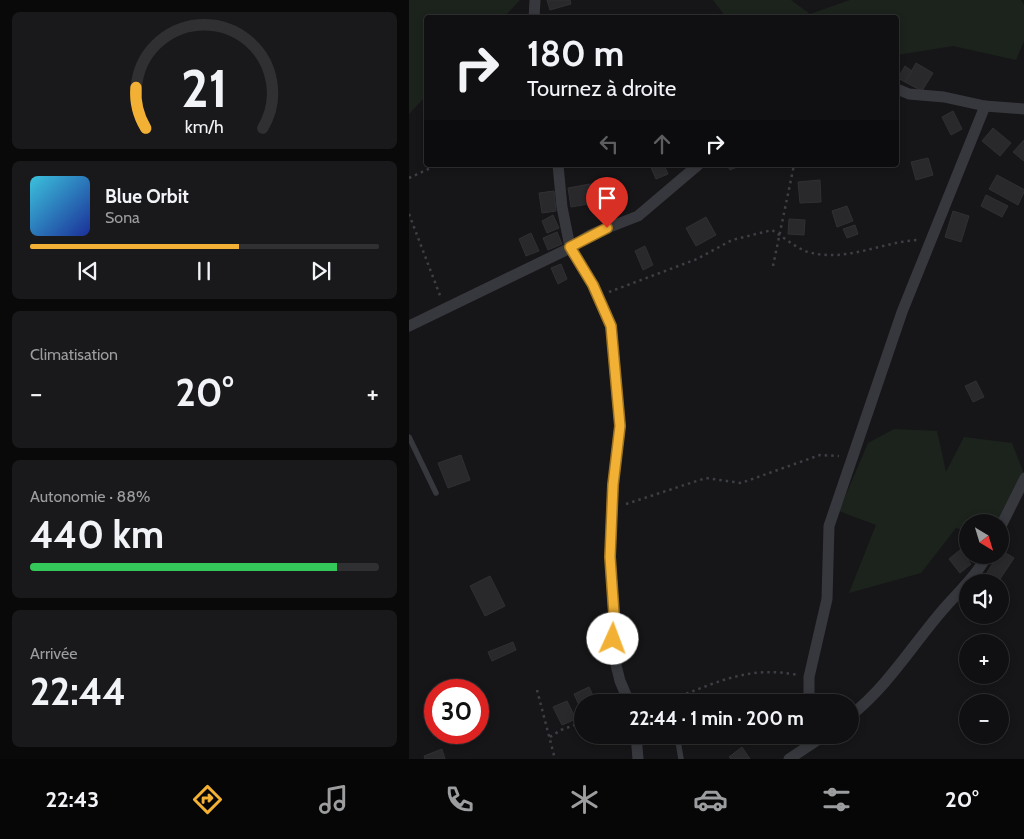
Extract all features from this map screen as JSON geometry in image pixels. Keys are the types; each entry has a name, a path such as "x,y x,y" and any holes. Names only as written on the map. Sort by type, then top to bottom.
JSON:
{"street":[{"path":"534,15 535,0"},
{"path":"899,90 909,94 944,97 985,106 1024,108"},
{"path":"809,694 809,677 827,599 829,526 902,312 985,106"},
{"path":"558,167 562,208 570,247 598,296 611,326 620,426 612,508 610,557 615,628 612,649 620,681 626,694"},
{"path":"409,326 570,247 592,234 639,216 695,167"},
{"path":"1007,514 1024,478"},
{"path":"859,709 887,679 983,564"},
{"path":"637,744 638,759"},
{"path":"789,759 805,744"}],"lane":[{"path":"409,437 436,493"},
{"path":"678,744 681,759"}],"path":[{"path":"409,178 433,167"},
{"path":"773,266 795,167"},
{"path":"409,214 445,309"},
{"path":"598,296 697,259 732,240 772,230 804,250 834,257 899,241 931,240"},
{"path":"612,508 706,478 741,483 820,455 853,456"},
{"path":"690,694 740,674 775,671 809,677"},
{"path":"537,690 555,759"},
{"path":"550,737 574,725"}],"shaded area":[{"path":"409,0 520,0 506,15 424,15 424,98 409,114"},
{"path":"713,0 791,0 810,14 850,0 1021,0 1024,5 1024,41 1016,60 953,46 899,55 899,15 724,15"},
{"path":"894,429 937,431 946,472 964,437 1012,443 1024,474 1004,514 959,514 959,529 956,528 921,573 849,593 876,525 839,511 868,443"}],"building":[{"path":"547,0 570,0 571,4 550,10"},
{"path":"916,63 933,73 922,91 905,82"},
{"path":"905,66 912,71 905,82 899,79"},
{"path":"953,111 962,129 951,135 942,117"},
{"path":"993,128 1011,143 1000,156 982,141"},
{"path":"1025,139 1025,162 1013,152"},
{"path":"928,158 933,175 916,180 911,162"},
{"path":"651,167 665,167 668,174 656,179"},
{"path":"997,175 1025,190 1018,205 989,189"},
{"path":"820,180 821,202 800,203 798,182"},
{"path":"590,184 594,203 571,207 568,188"},
{"path":"554,191 556,211 542,213 539,193"},
{"path":"986,195 1008,206 1002,217 981,206"},
{"path":"847,206 853,221 837,227 832,211"},
{"path":"953,211 969,216 961,242 945,237"},
{"path":"553,215 559,228 547,233 542,221"},
{"path":"706,217 716,235 696,246 686,228"},
{"path":"789,219 805,220 804,235 788,234"},
{"path":"855,225 858,234 847,238 843,229"},
{"path":"557,232 562,244 548,250 543,238"},
{"path":"531,233 539,251 526,256 519,239"},
{"path":"645,246 653,265 643,270 635,251"},
{"path":"561,264 567,279 558,284 551,268"},
{"path":"976,381 984,397 973,402 965,386"},
{"path":"461,455 470,480 448,488 438,463"},
{"path":"959,551 959,564 971,564 960,573 949,559"},
{"path":"1009,555 1014,558 1003,574 986,574 992,564 1009,564"},
{"path":"490,576 505,606 485,616 470,586"},
{"path":"513,642 516,650 492,661 488,652"},
{"path":"589,687 592,694 574,694"},
{"path":"567,701 574,715 574,720 562,725 553,707"},
{"path":"742,747 750,759 731,759 729,757"},
{"path":"442,749 445,759 425,759 424,756"}],"route":[{"path":"607,228 592,234 570,247 593,285 611,326 620,426 613,485 610,557 615,628 613,639"}]}
